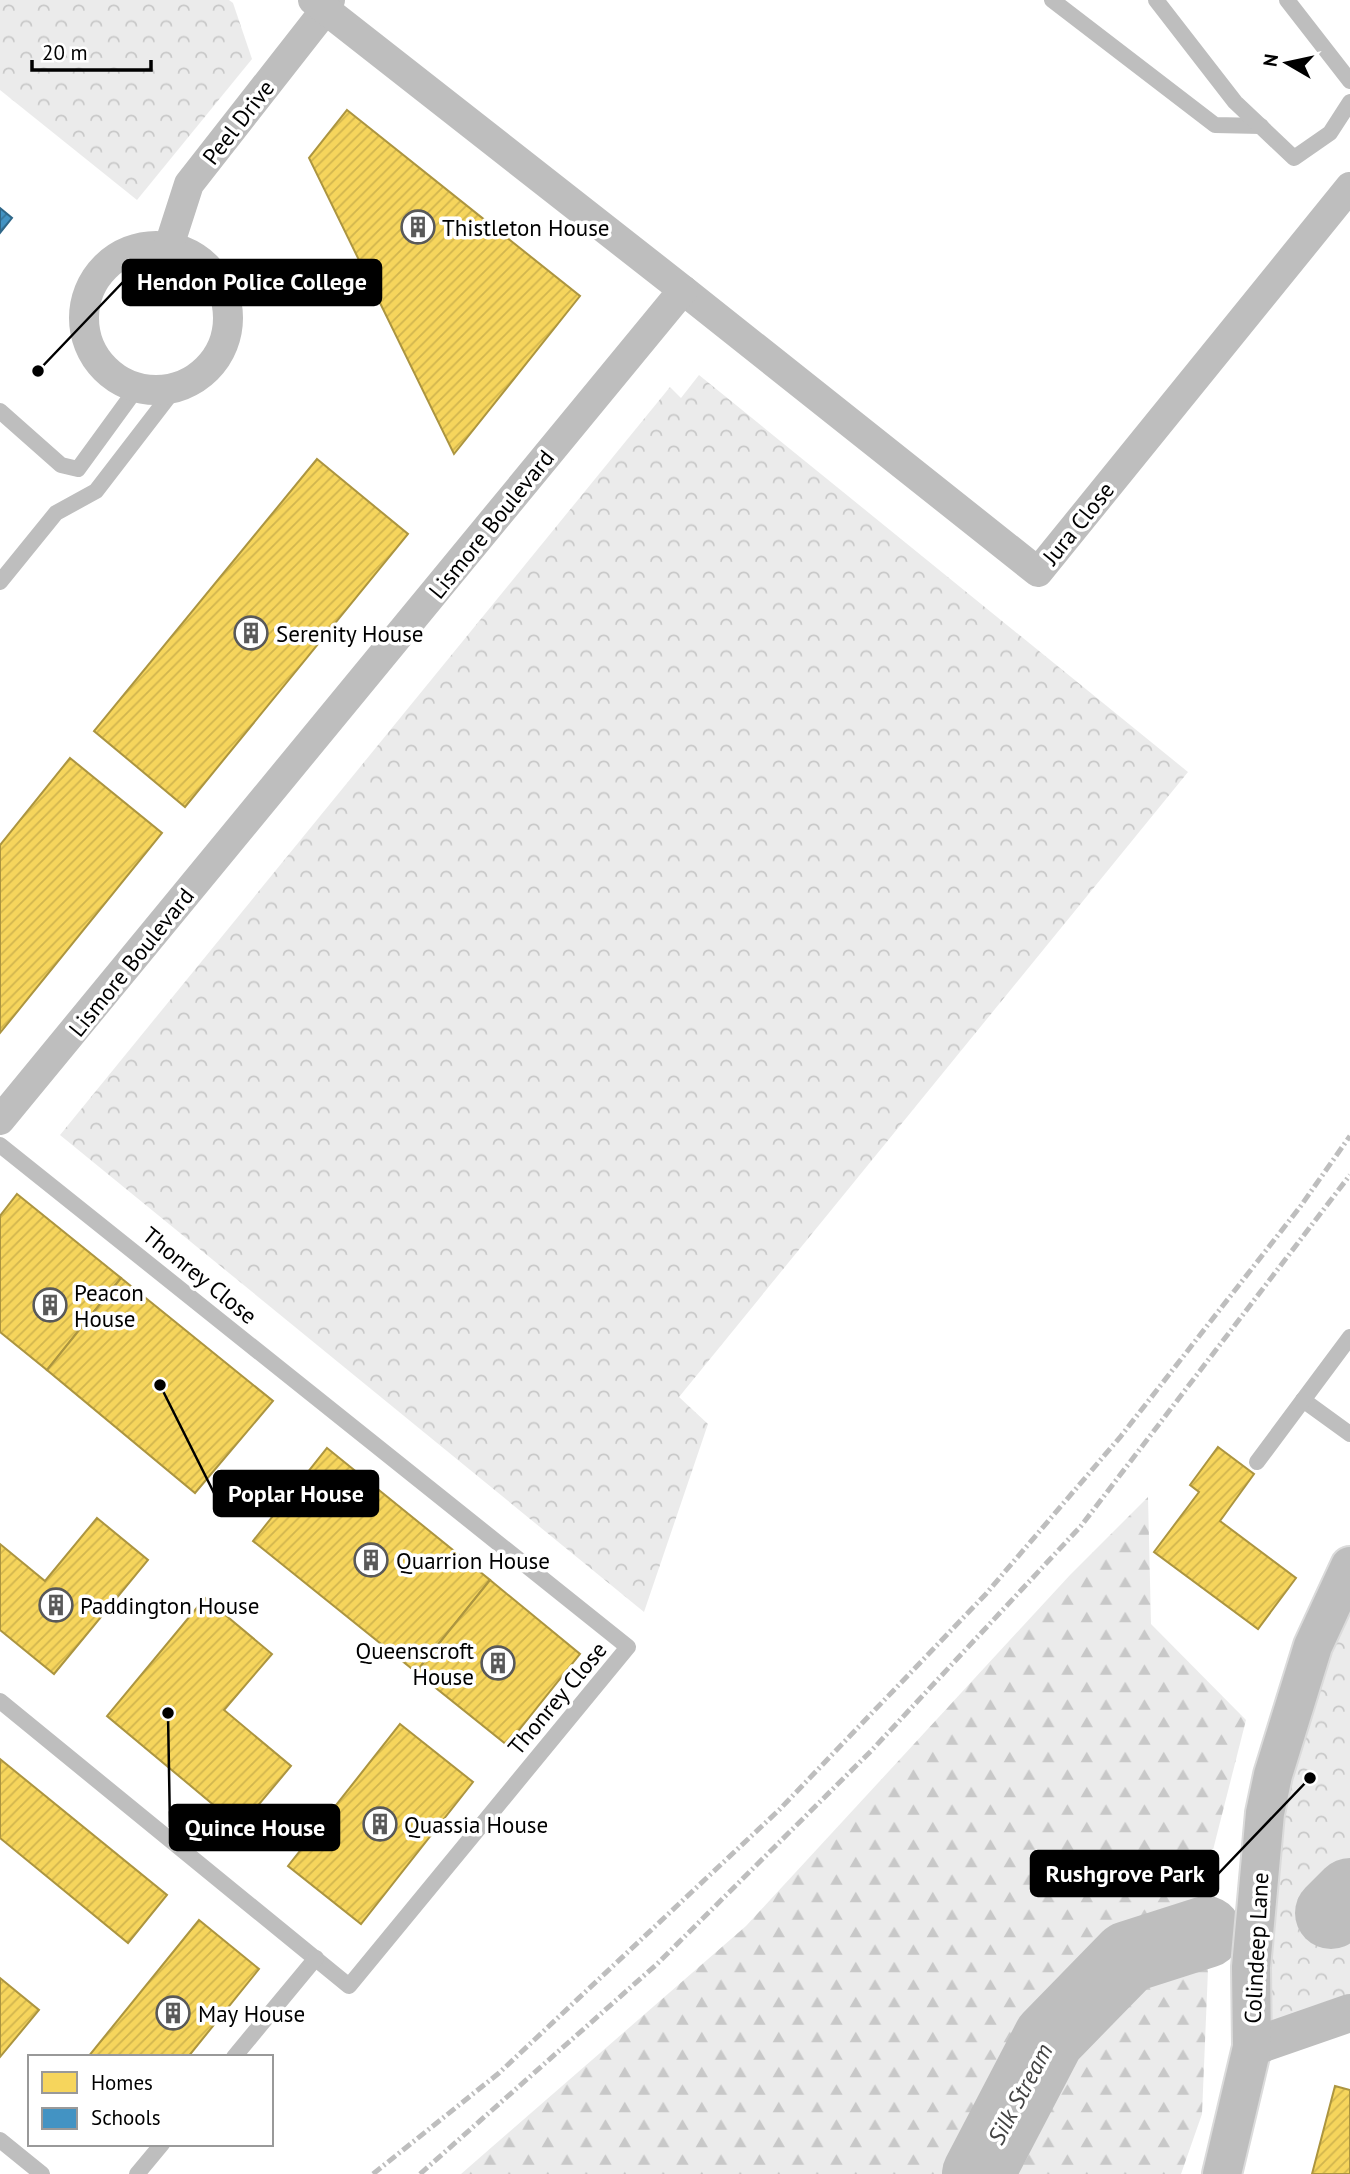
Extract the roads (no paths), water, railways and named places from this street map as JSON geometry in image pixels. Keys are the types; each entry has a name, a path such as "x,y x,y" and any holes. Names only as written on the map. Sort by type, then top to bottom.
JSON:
{"main road":[{"name":"Colindeep Lane","path":"1222,2174 1251,2047 1251,1967 1265,1813 1273,1775 1313,1646 1350,1566"},
{"path":"1251,2047 1350,2014"}],"street":[{"name":"Peel Drive","path":"169,246 189,184 323,3"},
{"path":"323,3 683,290"},
{"name":"Jura Close","path":"683,290 1038,572 1350,187"},
{"path":"144,246 169,246 201,261 215,275 224,293 228,312 227,331 210,367 194,380 176,387 137,388 111,374 92,352 85,330 84,306 92,284 106,265 124,252 144,246"},
{"name":"Lismore Boulevard","path":"0,1121 683,290"}],"lane":[{"path":"1052,0 1215,125 1261,126"},
{"path":"1156,0 1235,102 1294,158 1330,133 1350,102"},
{"path":"1287,0 1350,81"},
{"path":"0,582 56,513 96,491 176,387"},
{"path":"0,411 61,465 78,469 137,388"},
{"name":"Thonrey Close","path":"0,1145 628,1647 349,1986 0,1701"},
{"path":"1257,1461 1350,1337"},
{"path":"1303,1400 1350,1434"},
{"path":"236,2055 316,1958"},
{"path":"0,2140 43,2174"},
{"path":"137,2174 160,2146"}],"waterway":[{"name":"Silk Stream","path":"1331,1913 1350,1894"},
{"name":"Silk Stream","path":"978,2174 1049,2038 1128,1957 1206,1932"}],"railway":[{"path":"373,2174 499,2073 779,1810 985,1595 1121,1436 1300,1207 1350,1136"},
{"path":"420,2174 657,1964 872,1750 1081,1526 1350,1175"}],"place":[{"name":"Thistleton House","path":"418,227"},
{"name":"Hendon Police College","path":"38,371"},
{"name":"Serenity House","path":"251,633"},
{"name":"Peacon House","path":"50,1305"},
{"name":"Poplar House","path":"160,1385"},
{"name":"Quarrion House","path":"371,1560"},
{"name":"Paddington House","path":"56,1605"},
{"name":"Queenscroft House","path":"498,1663"},
{"name":"Quince House","path":"168,1713"},
{"name":"Rushgrove Park","path":"1310,1778"},
{"name":"Quassia House","path":"380,1824"},
{"name":"May House","path":"173,2013"}]}
